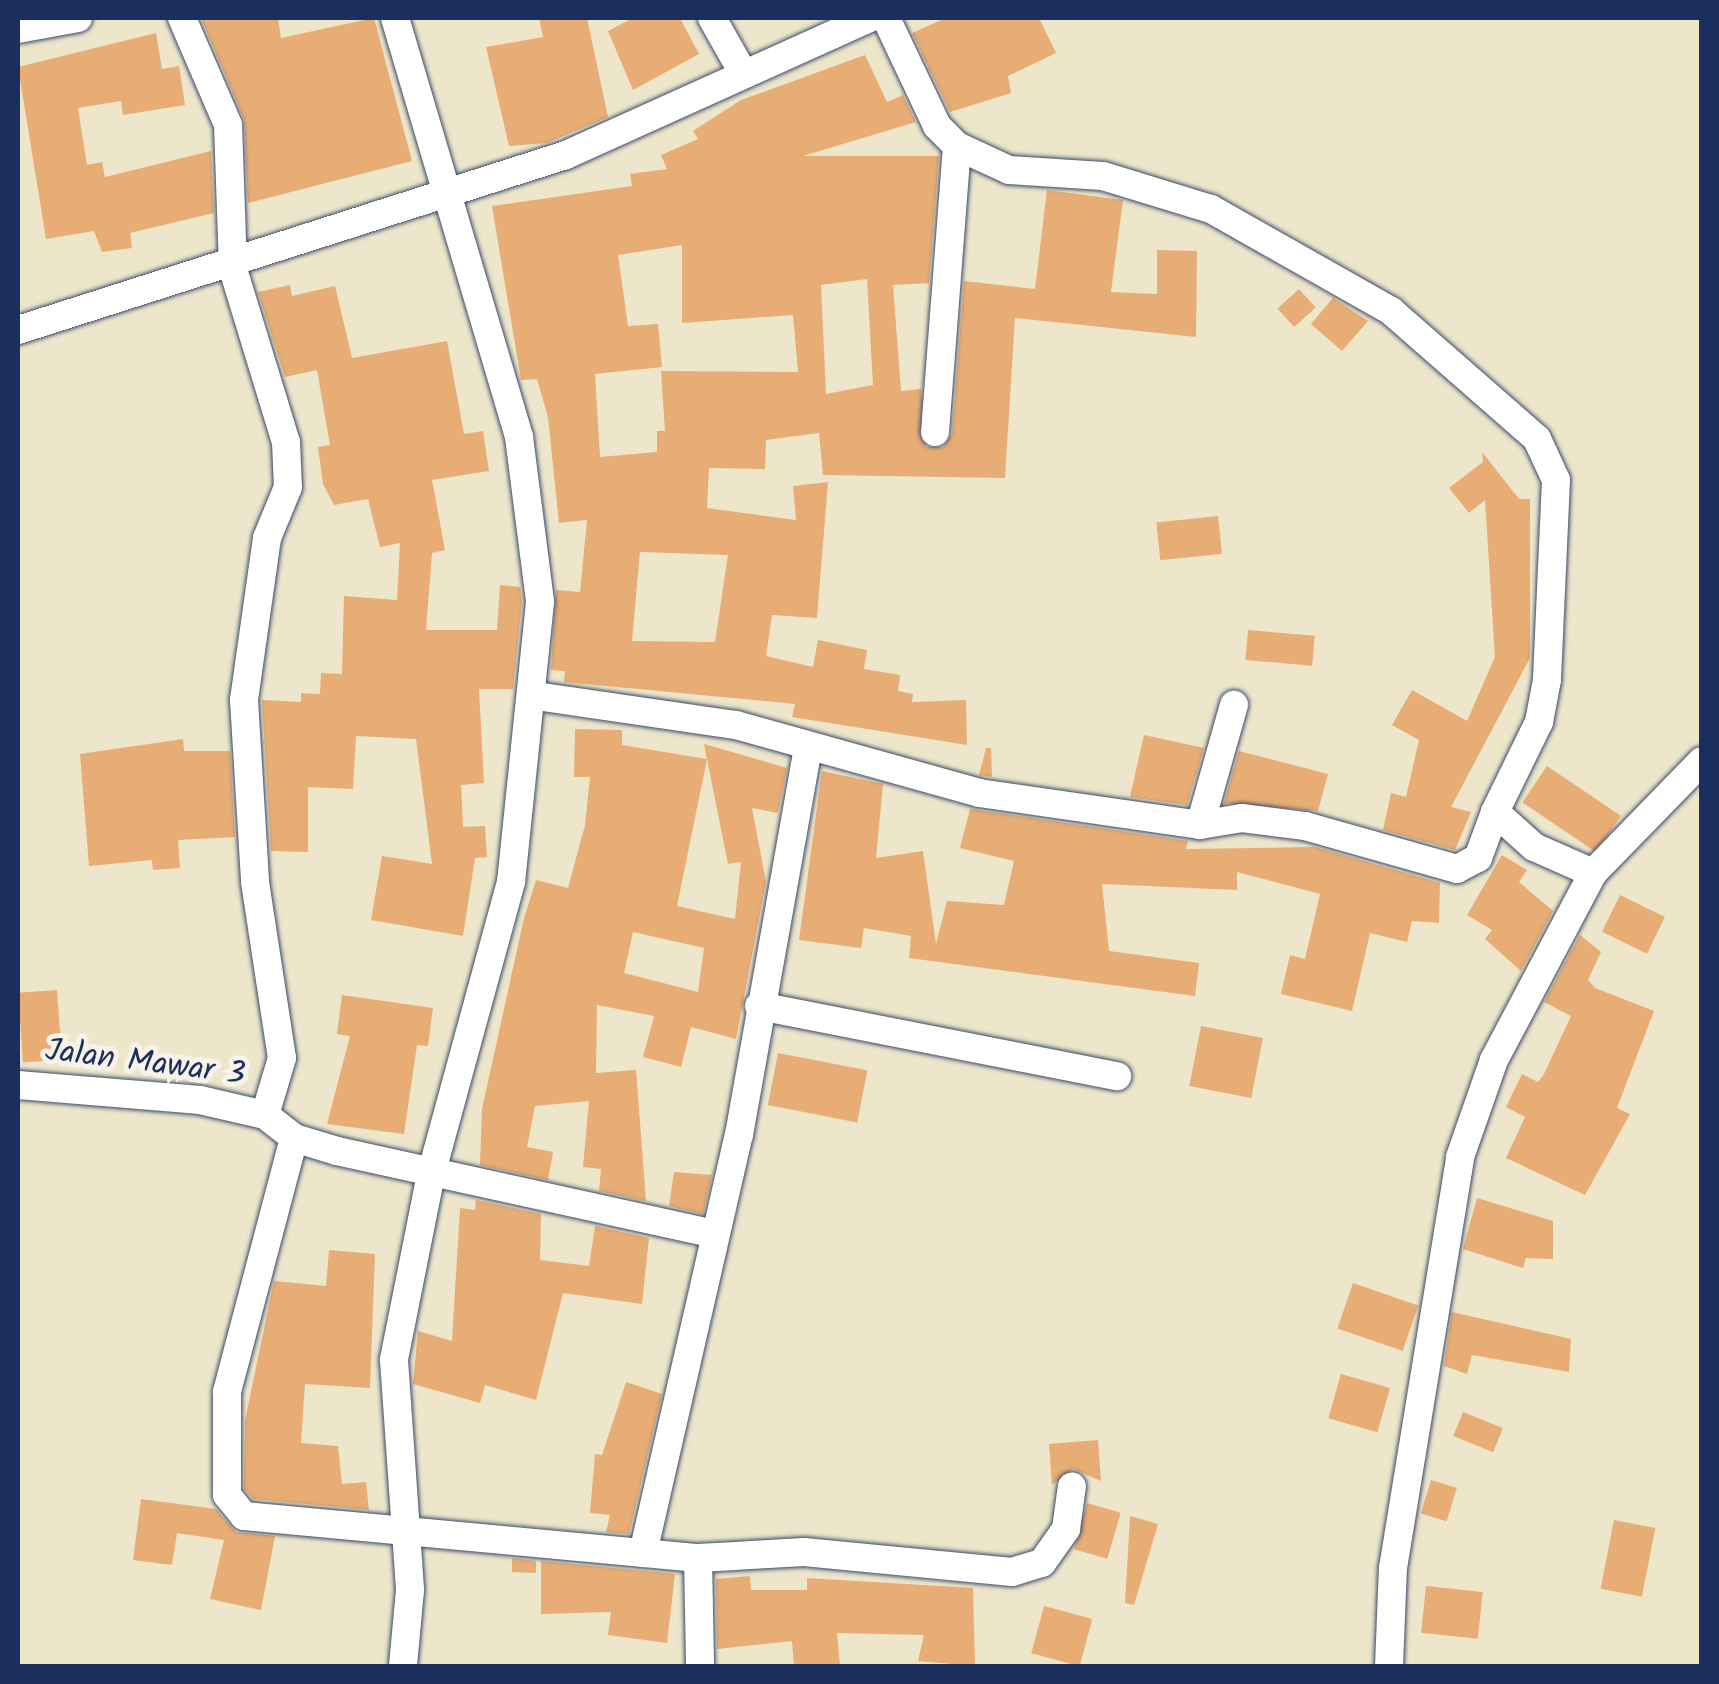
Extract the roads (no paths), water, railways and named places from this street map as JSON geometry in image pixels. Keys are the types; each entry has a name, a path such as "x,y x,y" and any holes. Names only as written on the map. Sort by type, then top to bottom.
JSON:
{"street":[{"path":"18,29 78,18"},
{"path":"182,18 228,125 232,269 288,470 267,538 244,700 255,882 282,1058 265,1115"},
{"path":"395,18 518,437 536,528 536,696 511,882 431,1174 394,1360 407,1532 404,1666"},
{"path":"712,18 742,71"},
{"path":"18,330 232,269 444,192 566,155 742,71 870,18"},
{"path":"536,696 736,725 980,793 1200,826 1242,818 1305,826 1456,868 1478,858 1495,812 1539,722 1547,680 1556,480 1537,439 1391,311 1211,210 1134,182 1009,170 958,146 937,126 886,18"},
{"path":"934,432 958,146"},
{"path":"1200,826 1234,705"},
{"path":"643,1552 713,1234 808,747"},
{"path":"1389,1666 1393,1568 1460,1157 1494,1060 1593,873 1702,760"},
{"path":"1495,812 1534,847 1593,873"},
{"path":"759,1006 1117,1076"},
{"name":"Jalan Mawar 3","path":"18,1085 265,1115 294,1138 431,1174 713,1234"},
{"path":"294,1138 227,1392 227,1495 244,1516 698,1558 804,1552 1012,1572 1042,1562 1066,1529 1072,1486"},
{"path":"698,1558 700,1666"}]}
